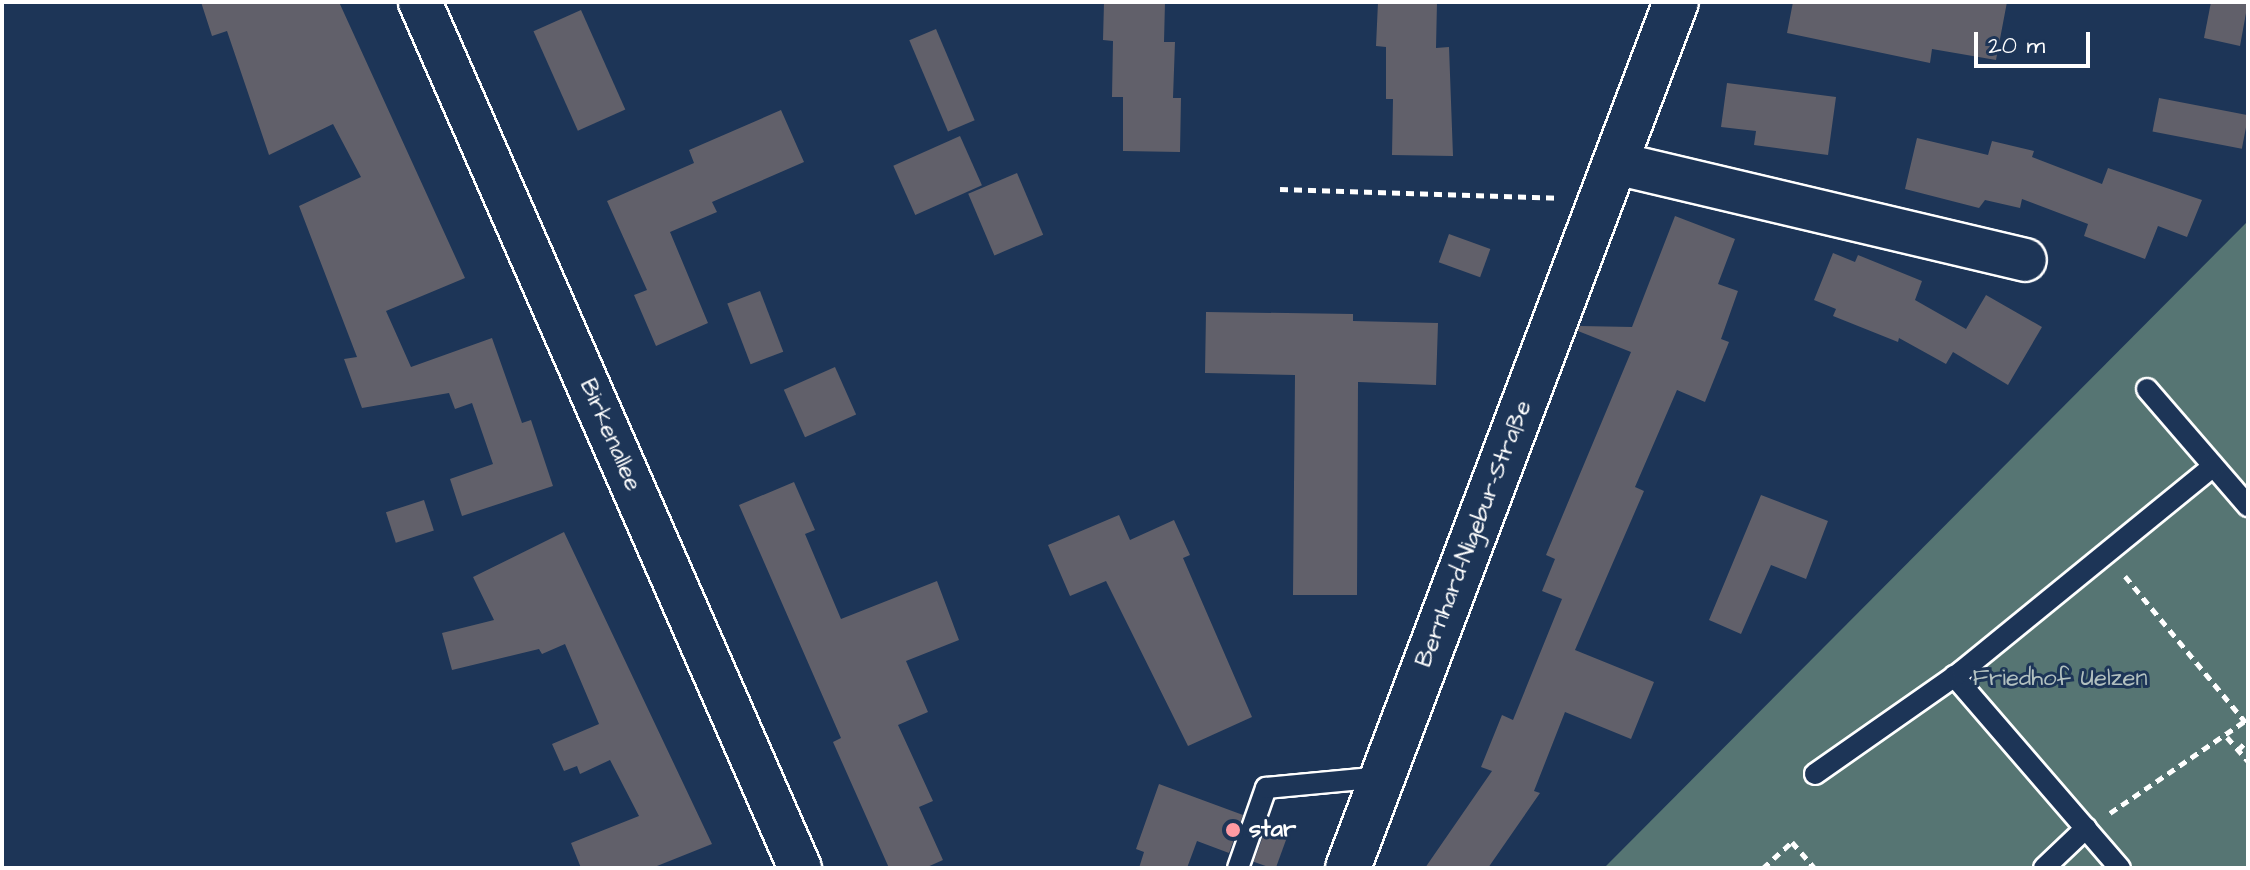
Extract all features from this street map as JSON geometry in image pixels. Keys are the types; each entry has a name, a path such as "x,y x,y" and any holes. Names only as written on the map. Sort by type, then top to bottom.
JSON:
{"main road":[{"name":"Bernhard-Nigebur-Straße","path":"1348,868 1676,2"}],"street":[{"name":"Birkenallee","path":"420,2 800,868"},
{"path":"1608,181 2025,260"}],"lane":[{"path":"2147,389 2248,506"},
{"path":"1815,774 1954,676 2213,466"},
{"path":"1954,676 2120,868"},
{"path":"1238,868 1266,788 1382,777"},
{"path":"2044,868 2086,828"}],"path":[{"path":"1280,189 1608,181"},
{"path":"2086,828 2246,723 2106,553"},
{"path":"2227,737 2248,761"},
{"path":"2238,750 2248,740"},
{"path":"1763,868 1792,842 1815,868"}],"green space":[{"name":"Friedhof Uelzen","path":"2248,221 2248,868 1604,868"}],"building":[{"path":"201,2 339,2 465,278 386,311 411,367 492,338 522,423 531,420 553,486 462,516 450,479 493,464 472,403 455,409 449,393 362,408 344,359 357,357 299,206 361,177 333,124 269,155 227,31 212,36"},
{"path":"1104,2 1165,2 1164,42 1175,42 1173,98 1181,98 1180,152 1123,151 1123,97 1112,97 1113,41 1103,40"},
{"path":"1378,2 1437,2 1436,48 1449,47 1453,156 1392,155 1393,99 1386,99 1386,47 1376,46"},
{"path":"1793,2 2007,2 1996,60 1932,49 1930,63 1787,33"},
{"path":"2211,2 2248,2 2240,46 2204,38"},
{"path":"581,10 625,110 578,131 533,31"},
{"path":"936,29 975,120 948,131 909,40"},
{"path":"1727,83 1836,97 1828,155 1754,145 1756,131 1721,127"},
{"path":"2159,98 2248,115 2242,149 2153,131"},
{"path":"781,110 804,162 712,202 717,212 670,232 708,323 656,346 634,295 647,290 607,201 694,163 689,150"},
{"path":"960,136 982,185 915,215 893,166"},
{"path":"1917,138 1988,155 1992,141 2034,151 2032,157 2102,184 2108,168 2202,200 2187,237 2158,226 2145,259 2084,236 2088,224 2022,199 2020,208 1985,200 1979,208 1905,189"},
{"path":"1017,173 1043,235 994,255 968,194"},
{"path":"1675,216 1735,239 1718,284 1738,291 1721,339 1729,342 1705,402 1677,390 1635,487 1644,491 1575,650 1654,682 1631,739 1565,712 1534,791 1540,793 1488,868 1425,868 1492,771 1481,767 1502,715 1513,720 1562,599 1542,591 1555,559 1546,555 1631,352 1578,331 1580,326 1632,327"},
{"path":"1449,234 1490,249 1480,277 1439,262"},
{"path":"1833,253 1855,262 1858,255 1922,281 1915,300 1966,329 1986,295 2042,327 2008,385 1953,352 1946,364 1899,338 1898,342 1833,316 1836,309 1814,300"},
{"path":"760,291 783,352 751,364 727,304"},
{"path":"1206,312 1353,314 1353,321 1438,323 1436,385 1358,382 1357,595 1293,595 1295,375 1205,373"},
{"path":"835,367 856,415 805,437 784,390"},
{"path":"794,482 815,530 805,534 841,619 937,581 959,640 906,661 928,712 898,725 933,801 919,807 943,860 925,868 889,868 833,742 841,738 739,505"},
{"path":"1761,495 1828,521 1806,579 1771,565 1741,634 1709,620"},
{"path":"424,500 434,530 396,543 386,512"},
{"path":"1119,515 1130,540 1174,520 1190,555 1183,558 1252,717 1188,746 1106,581 1070,596 1048,545"},
{"path":"564,532 712,844 652,868 581,868 571,843 639,816 610,760 580,774 577,766 564,771 552,744 599,724 565,644 542,654 539,649 452,670 442,633 494,620 473,577"},
{"path":"1159,784 1243,815 1229,853 1197,841 1187,868 1139,868 1144,852 1136,849"},
{"path":"1267,825 1289,833 1276,868 1254,862"}],"place":[{"name":"star","path":"1233,830"}]}
